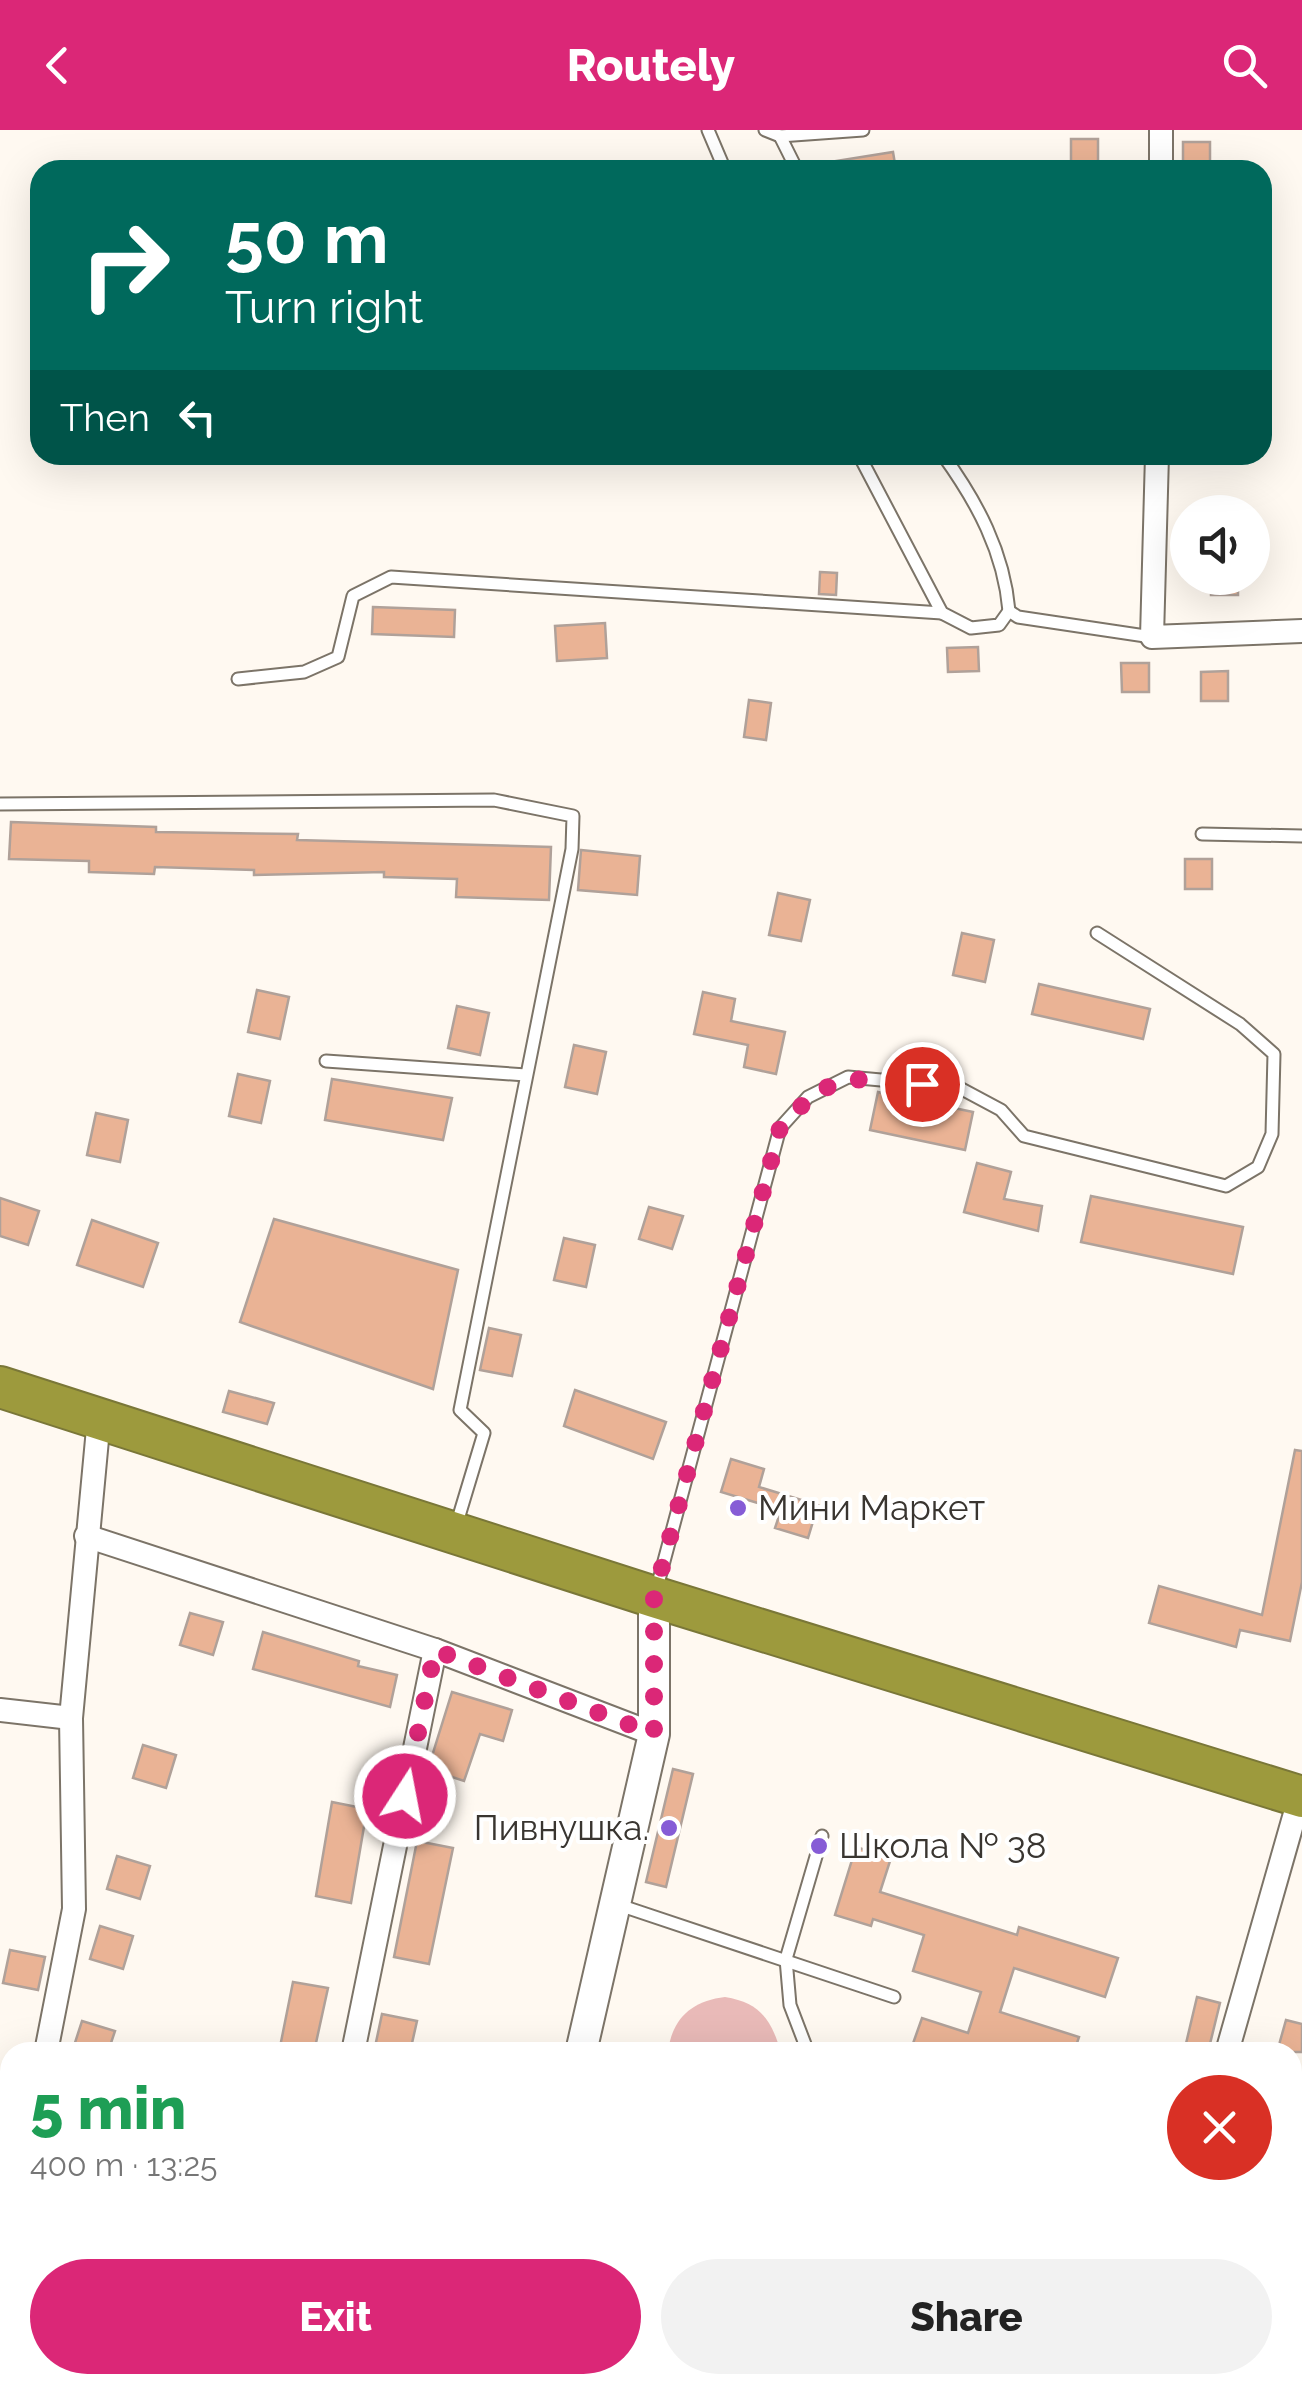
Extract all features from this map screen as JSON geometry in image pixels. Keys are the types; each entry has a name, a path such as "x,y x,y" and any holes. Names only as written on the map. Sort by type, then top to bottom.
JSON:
{"highway":[{"path":"0,1387 654,1597 1302,1794"}],"street":[{"path":"1161,160 1162,130"},
{"path":"1157,465 1152,637 1302,632"},
{"path":"48,2042 74,1909 70,1718 99,1418"},
{"path":"86,1536 435,1650 654,1734"},
{"path":"583,2042 654,1734 654,1597"},
{"path":"354,2042 435,1650"},
{"path":"0,1710 70,1718"},
{"path":"1231,2042 1302,1794"}],"lane":[{"path":"708,130 720,160"},
{"path":"764,130 780,136 863,130"},
{"path":"780,136 792,160"},
{"path":"864,465 942,614"},
{"path":"238,679 304,672 338,657 353,596 391,577 942,614 971,628 999,625 1008,610 1006,585 990,531 949,465"},
{"path":"1008,610 1018,618 1152,637"},
{"path":"0,804 494,800 573,816 572,849 460,1410 484,1432 454,1532"},
{"path":"1202,834 1302,836"},
{"path":"654,1597 780,1128 808,1096 848,1077 958,1087 1000,1110 1024,1136 1226,1186 1258,1167 1272,1134 1274,1054 1240,1024 1097,933"},
{"path":"326,1061 526,1076"},
{"path":"804,2042 790,2005 786,1959 822,1836"},
{"path":"615,1904 894,1997"}],"shaded area":[{"path":"725,1997 756,2009 777,2042 670,2042 686,2013"}],"building":[{"path":"1071,139 1098,139 1098,160 1071,160"},
{"path":"1183,142 1210,142 1210,160 1183,160"},
{"path":"893,152 894,160 842,160"},
{"path":"820,572 837,573 836,595 819,594"},
{"path":"373,607 455,610 454,637 372,634"},
{"path":"605,623 607,658 557,661 555,626"},
{"path":"978,647 979,671 948,672 947,648"},
{"path":"1121,663 1149,663 1149,692 1122,692"},
{"path":"1228,671 1228,701 1201,701 1201,672"},
{"path":"749,700 771,703 766,740 744,737"},
{"path":"11,822 156,827 156,832 298,834 297,840 551,847 549,900 456,897 457,879 384,877 384,872 254,875 254,870 155,867 154,874 89,872 89,861 9,859"},
{"path":"581,850 640,856 637,895 578,890"},
{"path":"1185,859 1212,859 1212,889 1185,889"},
{"path":"778,893 810,900 801,941 769,935"},
{"path":"962,933 994,940 985,982 953,975"},
{"path":"1039,984 1150,1009 1143,1039 1032,1014"},
{"path":"257,990 289,997 280,1039 248,1032"},
{"path":"703,992 735,999 731,1021 785,1032 776,1074 744,1067 748,1045 694,1034"},
{"path":"457,1006 489,1013 480,1055 448,1048"},
{"path":"574,1045 606,1052 597,1094 565,1087"},
{"path":"238,1074 270,1081 261,1123 229,1116"},
{"path":"332,1079 452,1098 443,1140 325,1120"},
{"path":"878,1092 973,1112 965,1150 870,1130"},
{"path":"96,1113 128,1120 120,1162 87,1155"},
{"path":"977,1163 1011,1172 1004,1199 1042,1206 1038,1231 964,1212"},
{"path":"1091,1196 1243,1227 1233,1274 1081,1242"},
{"path":"0,1198 39,1211 28,1245 0,1236"},
{"path":"649,1207 683,1216 672,1249 639,1239"},
{"path":"274,1219 458,1270 433,1389 240,1322"},
{"path":"92,1220 158,1243 143,1287 77,1265"},
{"path":"564,1238 595,1245 586,1287 554,1280"},
{"path":"489,1328 521,1335 512,1376 480,1370"},
{"path":"575,1390 666,1422 653,1459 564,1426"},
{"path":"229,1391 274,1403 267,1424 223,1412"},
{"path":"1295,1450 1302,1451 1302,1582 1290,1641 1240,1630 1236,1647 1149,1623 1159,1586 1262,1615"},
{"path":"731,1459 764,1469 759,1487 818,1505 808,1538 775,1528 781,1510 721,1492"},
{"path":"190,1613 223,1622 213,1655 180,1645"},
{"path":"263,1632 359,1661 358,1666 397,1675 390,1707 253,1669"},
{"path":"452,1692 512,1710 503,1741 480,1734 464,1781 428,1769"},
{"path":"143,1745 176,1755 166,1788 133,1778"},
{"name":"Пивнушка.","path":"673,1769 693,1774 666,1887 646,1882"},
{"path":"332,1802 367,1809 351,1903 316,1896"},
{"path":"417,1841 453,1848 429,1964 394,1957"},
{"path":"856,1847 891,1858 880,1892 1017,1935 1019,1927 1118,1958 1105,1997 1014,1968 1000,2012 1079,2037 1077,2042 914,2042 922,2018 968,2033 981,1992 913,1971 924,1935 873,1919 871,1926 835,1915"},
{"path":"117,1856 150,1866 140,1899 107,1889"},
{"path":"100,1926 133,1936 123,1969 90,1959"},
{"path":"10,1950 45,1957 38,1990 3,1983"},
{"path":"293,1982 328,1988 316,2042 281,2042"},
{"path":"1197,1997 1220,2003 1210,2042 1186,2042"},
{"path":"382,2014 417,2021 412,2042 376,2042"},
{"path":"1286,2020 1302,2024 1302,2042 1280,2042"},
{"path":"82,2021 115,2031 111,2042 75,2042"}],"place":[{"name":"Мини Маркет","path":"738,1508"},
{"name":"Пивнушка.","path":"669,1828"},
{"name":"Школа № 38","path":"819,1846"}],"route":[{"path":"405,1796 435,1650 654,1734 654,1597 780,1128 808,1096 848,1077 922,1084"}]}
